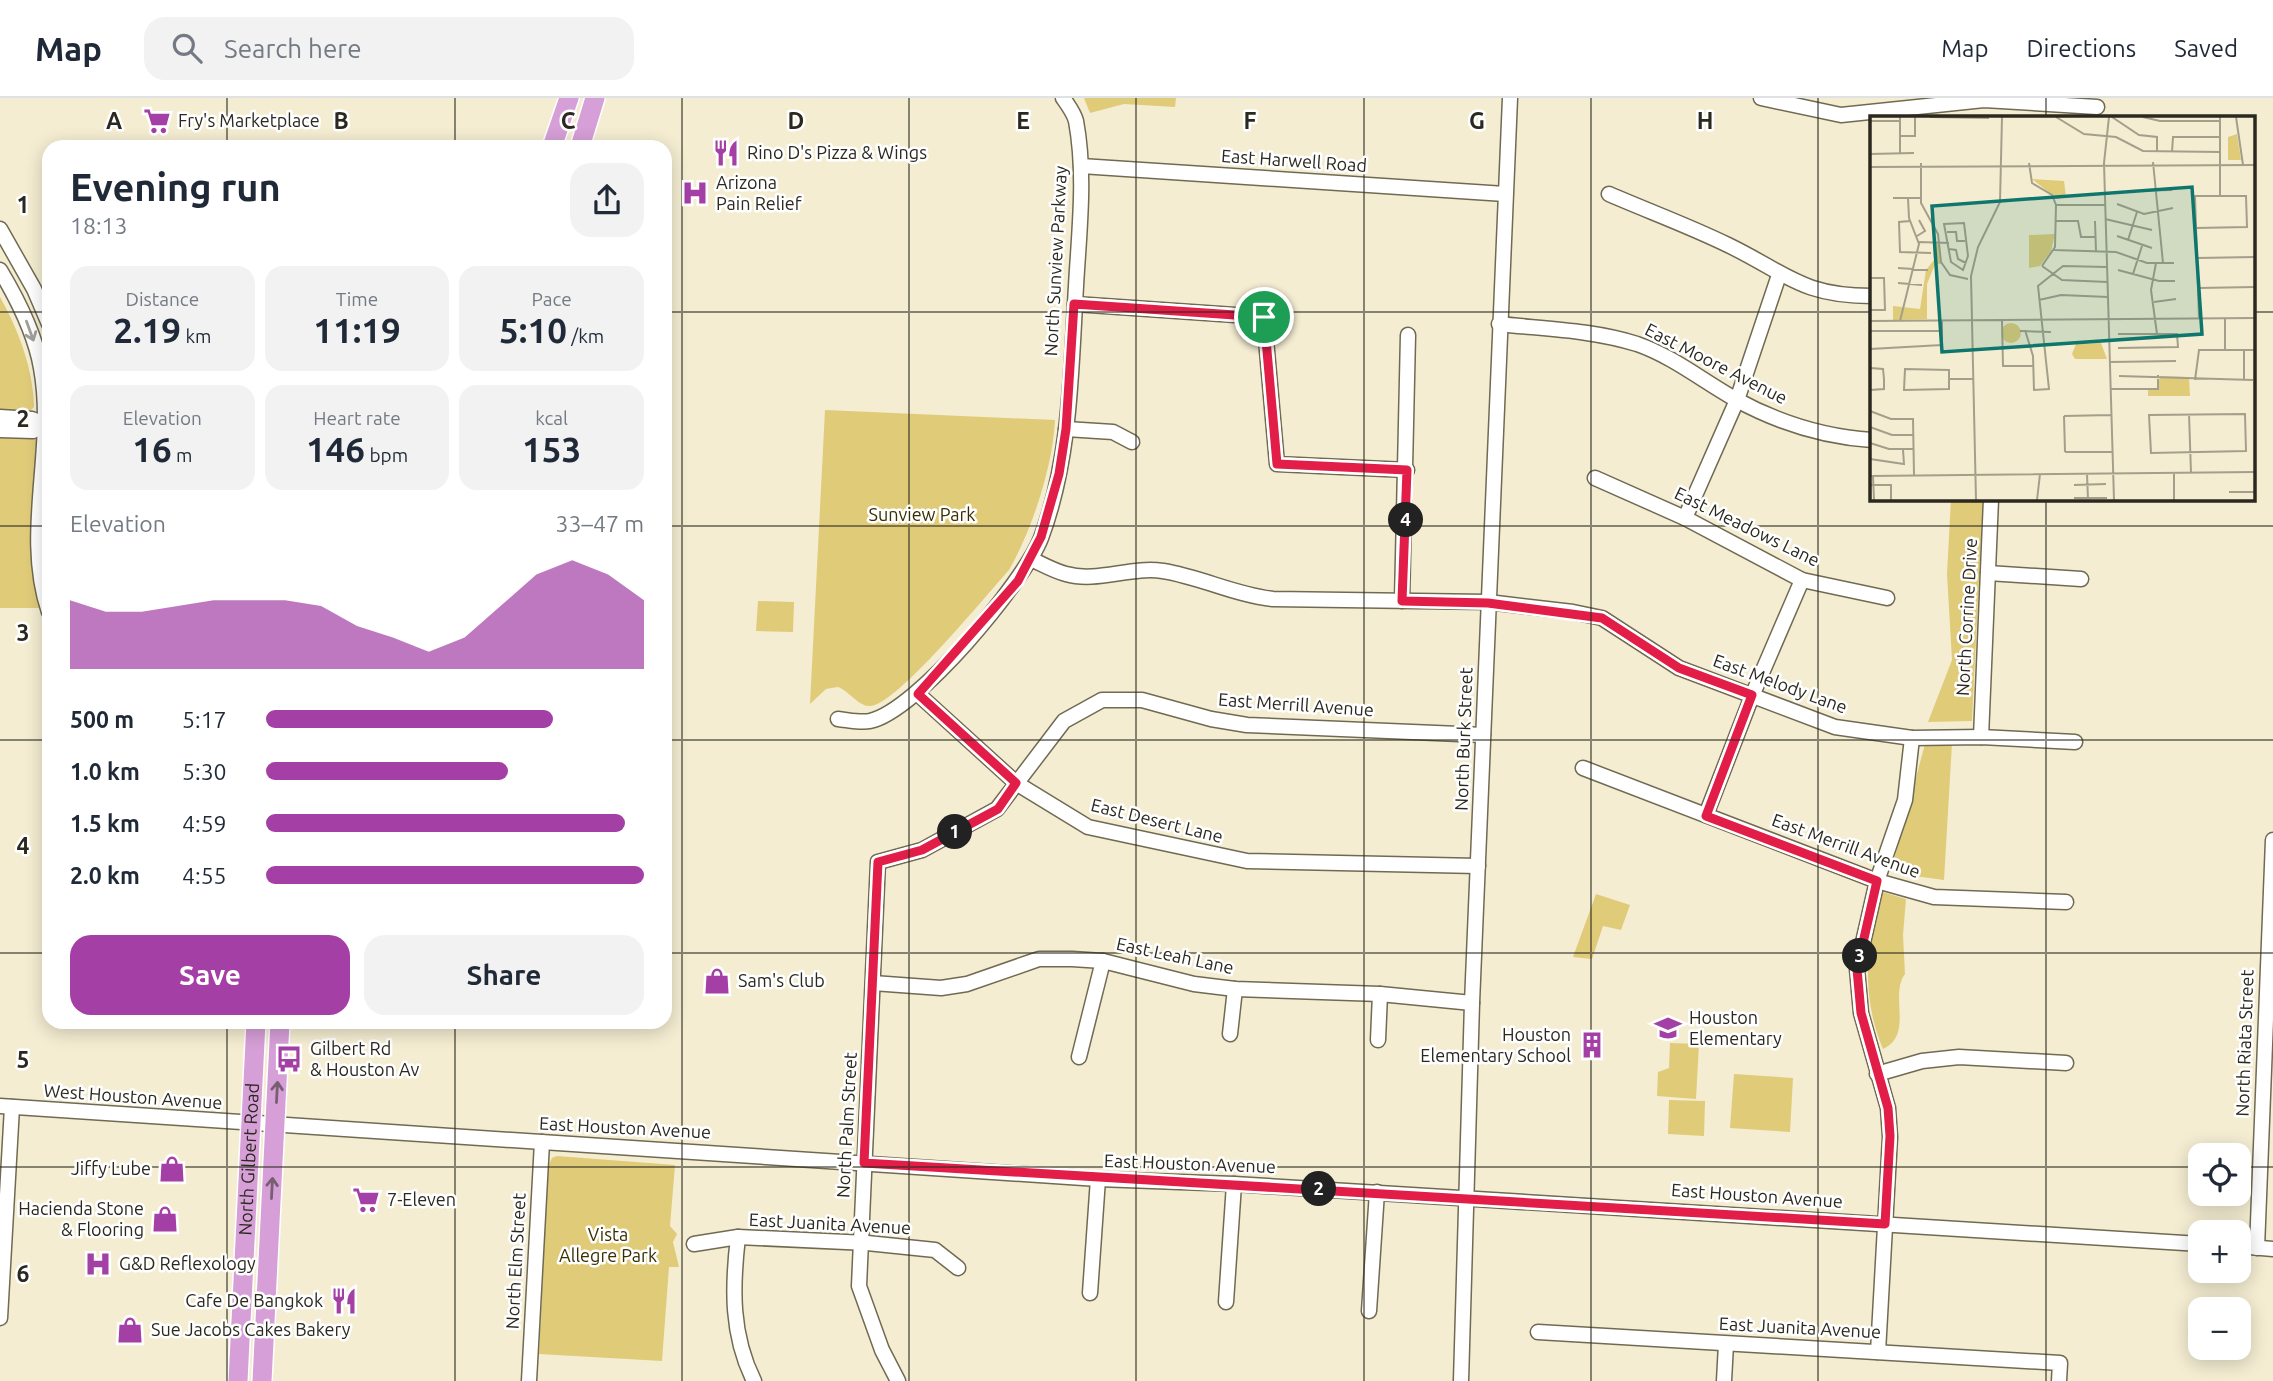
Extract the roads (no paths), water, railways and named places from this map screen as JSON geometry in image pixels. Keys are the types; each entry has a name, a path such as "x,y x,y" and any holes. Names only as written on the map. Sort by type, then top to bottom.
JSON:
{"main road":[{"path":"554,140 569,98"},
{"path":"582,140 595,98"},
{"name":"North Gilbert Road","path":"256,1029 263,1125 262,1381"},
{"name":"North Gilbert Road","path":"238,1381 263,1125 279,1029"}],"street":[{"name":"North Sunview Parkway","path":"918,694 1018,581 1041,537 1059,474 1066,429 1081,166 1075,117 1063,98"},
{"name":"North Burk Street","path":"1461,1381 1472,1003 1510,98"},
{"path":"1761,98 1841,115 2005,101 2097,107"},
{"name":"East Harwell Road","path":"1081,166 1505,194"},
{"path":"1609,194 1729,245 1779,275 1812,290 1845,296 1870,296"},
{"path":"0,229 42,308"},
{"path":"0,270 21,307 38,353 42,385"},
{"path":"1685,518 1737,400 1779,275"},
{"path":"1074,304 1264,317 1277,464 1407,470"},
{"name":"East Moore Avenue","path":"1499,324 1601,335 1638,345 1672,360 1737,400 1835,437 1870,440"},
{"path":"1402,601 1408,335"},
{"path":"0,417 32,419 42,424"},
{"path":"0,430 33,431 42,428"},
{"path":"1066,429 1113,432 1132,442"},
{"name":"East Meadows Lane","path":"1595,478 1685,518 1802,580 1887,598"},
{"path":"42,497 38,554 42,586"},
{"name":"North Corrine Drive","path":"1980,737 1992,500"},
{"name":"East Melody Lane","path":"1031,559 1066,575 1090,577 1146,569 1182,574 1244,596 1488,603 1602,618 1679,668 1835,727 1912,737 2075,742"},
{"path":"1988,573 2081,579"},
{"path":"1706,816 1752,695 1802,580"},
{"path":"838,719 869,722 891,712 918,694"},
{"name":"East Desert Lane","path":"918,694 1016,783 1088,827 1220,858 1478,866"},
{"name":"East Merrill Avenue","path":"878,862 922,850 998,809 1064,721 1102,699 1142,700 1211,719 1247,725 1483,735"},
{"path":"1878,1352 1890,1136 1888,1108 1861,1013 1857,969 1877,881 1905,800 1912,737"},
{"name":"East Merrill Avenue","path":"1583,768 1877,881 1934,897 2066,902"},
{"name":"North Riata Street","path":"2257,1248 2270,978 2273,841"},
{"name":"North Palm Street","path":"878,862 859,1286 882,1350 898,1381"},
{"name":"East Leah Lane","path":"873,983 941,988 967,984 1039,959 1103,961 1194,984 1235,989 1380,994 1472,1003"},
{"path":"1079,1057 1103,961"},
{"path":"1230,1034 1235,989"},
{"path":"1378,1040 1380,994"},
{"path":"1877,1074 1922,1061 1959,1057 2066,1063"},
{"path":"0,1318 6,1107"},
{"name":"West Houston Avenue","path":"6,1107 263,1125"},
{"name":"East Houston Avenue","path":"263,1125 1098,1179 1377,1192 2188,1243"},
{"name":"North Elm Street","path":"529,1381 542,1142"},
{"path":"1090,1293 1098,1179"},
{"path":"1226,1302 1234,1184"},
{"path":"1369,1311 1377,1192"},
{"path":"738,1237 734,1317 741,1355 754,1381"},
{"name":"East Juanita Avenue","path":"694,1244 738,1237 861,1242 935,1250 958,1268"},
{"path":"2251,1247 2273,1249"},
{"name":"East Juanita Avenue","path":"1538,1332 2060,1363 2059,1381"},
{"path":"1724,1381 1726,1344"}],"place":[{"name":"Fry's Marketplace","path":"157,121"},
{"name":"Rino D's Pizza & Wings","path":"726,153"},
{"name":"Arizona Pain Relief","path":"695,193"},
{"name":"Sam's Club","path":"717,981"},
{"name":"Houston Elementary","path":"1668,1028"},
{"name":"Houston Elementary School","path":"1592,1045"},
{"name":"Gilbert Rd & Houston Av","path":"289,1059"},
{"name":"Jiffy Lube","path":"172,1169"},
{"name":"7-Eleven","path":"366,1200"},
{"name":"Hacienda Stone & Flooring","path":"165,1219"},
{"name":"G&D Reflexology","path":"98,1264"},
{"name":"Cafe De Bangkok","path":"344,1301"},
{"name":"Sue Jacobs Cakes Bakery","path":"130,1330"}],"park label":[{"name":"Sunview Park","path":"922,515"},
{"name":"Vista Allegre Park","path":"608,1245"}]}
